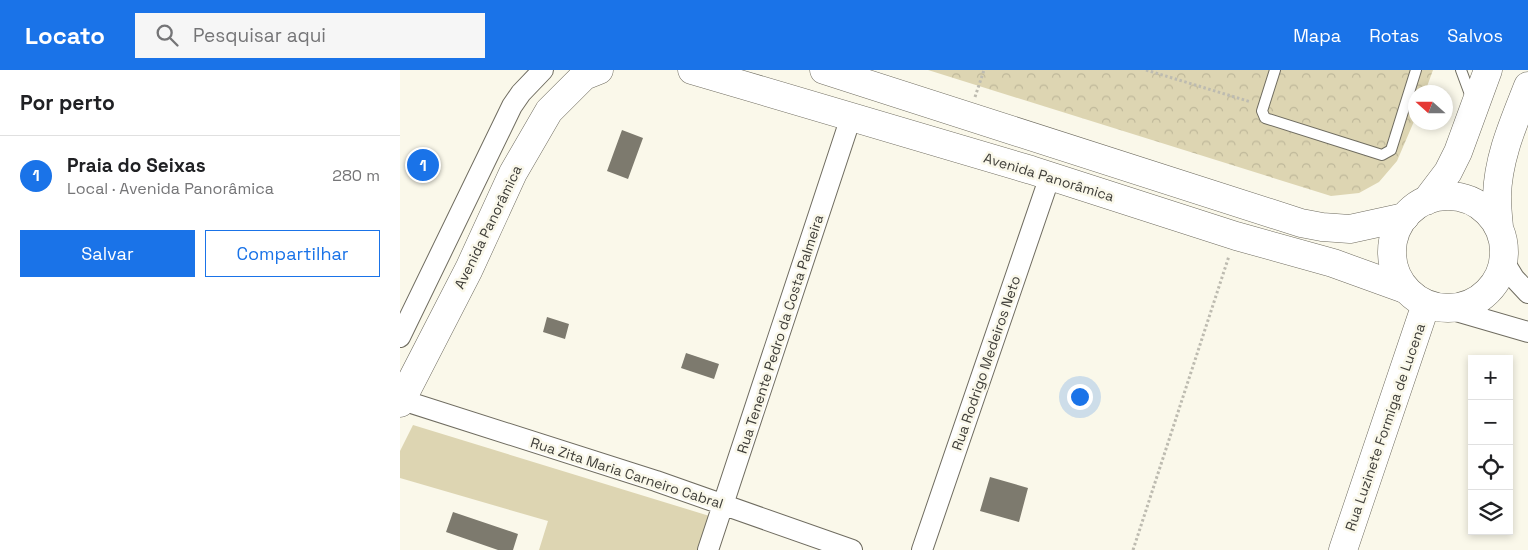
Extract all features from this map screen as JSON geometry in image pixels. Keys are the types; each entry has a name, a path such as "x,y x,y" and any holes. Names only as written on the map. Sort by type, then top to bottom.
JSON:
{"street":[{"path":"400,337 531,70"},
{"path":"520,93 543,70"},
{"name":"Avenida Panorâmica","path":"401,401 469,269 513,173 549,111 584,76 599,70"},
{"name":"Avenida Panorâmica","path":"692,70 1050,176 1236,236 1333,263 1427,301"},
{"path":"824,70 854,75 968,116 1301,223 1350,229 1405,217"},
{"path":"1426,201 1448,172 1458,152 1488,70"},
{"path":"1427,301 1471,304 1492,288 1500,273 1504,250 1499,227 1497,196 1500,170 1508,136 1528,86"},
{"name":"Rua Tenente Pedro da Costa Palmeira","path":"708,550 851,117"},
{"name":"Rua Rodrigo Medeiros Neto","path":"922,550 1050,176"},
{"path":"1499,227 1488,212 1477,203 1458,196 1444,196 1426,201 1415,207 1405,217 1394,238 1392,258 1396,273 1427,301 1528,332"},
{"path":"1503,260 1514,278 1528,294"},
{"name":"Rua Luzinete Formiga de Lucena","path":"1343,550 1427,301"},
{"name":"Rua Zita Maria Carneiro Cabral","path":"401,401 656,481 852,550"}],"lane":[{"path":"1275,70 1262,113 1267,119 1382,156 1391,150 1416,70"},
{"path":"1461,70 1469,89 1474,109"}],"path":[{"path":"968,116 984,70"},
{"path":"1146,70 1263,107"},
{"path":"1133,550 1236,236"}],"green space":[{"path":"928,70 1433,70 1428,85 1408,85 1408,130 1410,130 1397,161 1379,182 1359,193 1331,196"},
{"path":"413,425 716,518 705,550 539,550 548,521 400,478 400,451"}],"building":[{"path":"622,130 643,138 628,179 607,171"},
{"path":"547,317 569,324 565,339 543,332"},
{"path":"686,353 719,364 714,379 681,368"},
{"path":"990,477 1028,488 1019,522 980,511"},
{"path":"453,512 518,534 513,550 498,550 446,532"}],"place":[{"name":"Praia do Seixas","path":"423,165"}]}
